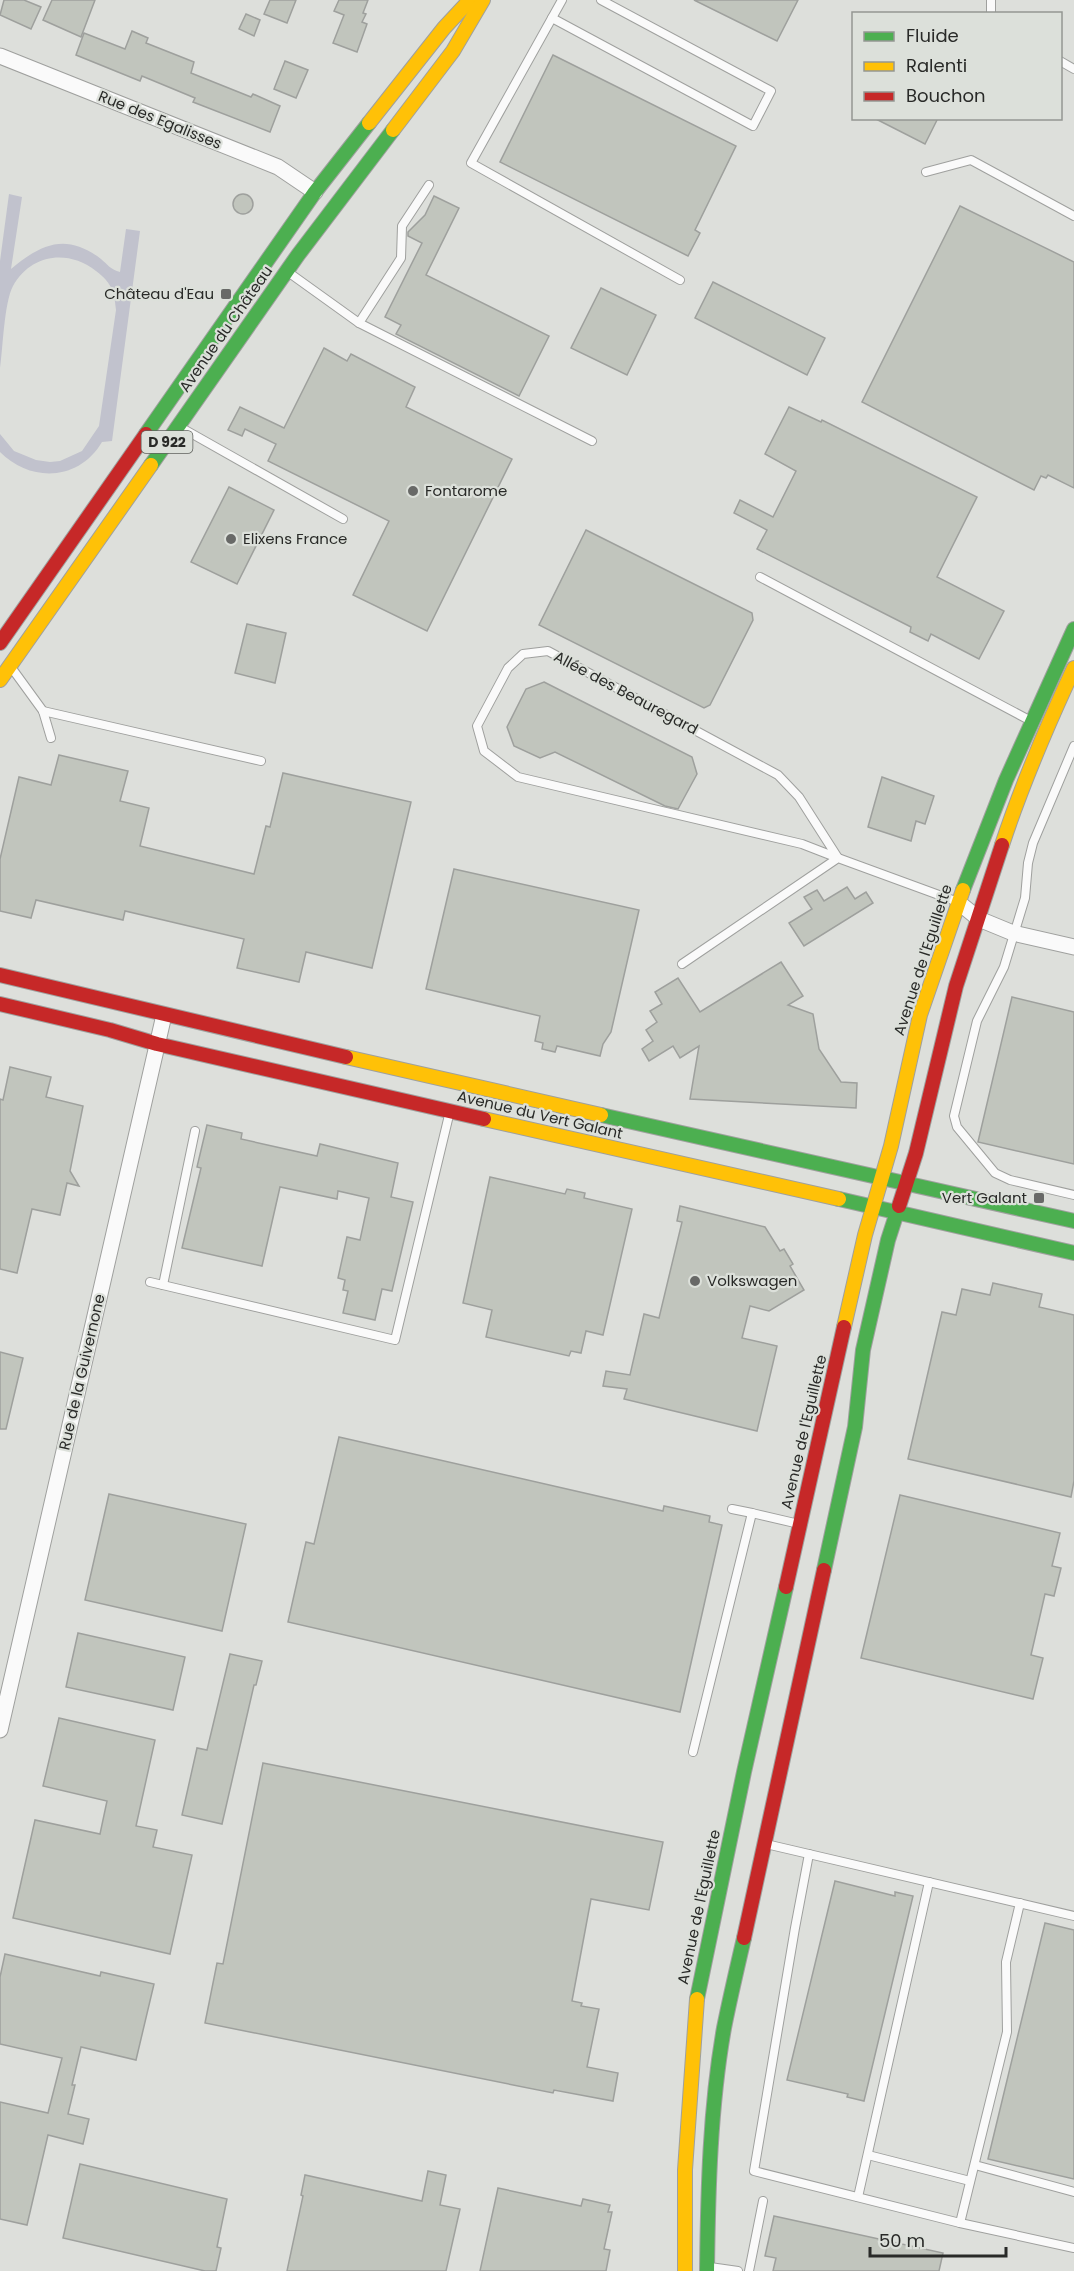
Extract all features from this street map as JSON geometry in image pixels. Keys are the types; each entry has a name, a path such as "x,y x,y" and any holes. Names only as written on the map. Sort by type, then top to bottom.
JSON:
{"street":[{"name":"Avenue du Château","path":"0,643 315,192 444,28 470,0"},
{"name":"Avenue du Château","path":"0,680 334,205 453,51 483,0"},
{"name":"Rue des Egalisses","path":"0,56 278,167 315,192"},
{"path":"315,192 334,205"},
{"name":"Avenue de l'Eguillette","path":"685,2271 685,2170 697,1996 800,1524 872,1209 882,1179 920,1015 958,902 1006,780 1074,629"},
{"path":"707,2269 708,2202 715,2101 724,2029 855,1427 863,1350 956,986 1015,806 1047,725 1074,668"},
{"path":"958,902 979,918 1013,933 1074,947"},
{"name":"Avenue du Vert Galant","path":"0,975 164,1015 1074,1221"},
{"name":"Avenue du Vert Galant","path":"0,1004 110,1030 157,1044 872,1209 1074,1253"},
{"name":"Rue de la Guivernone","path":"0,1730 164,1015"}],"lane":[{"path":"562,0 471,163 680,280"},
{"path":"552,18 753,126 771,92 601,0"},
{"path":"926,172 971,160 1074,216"},
{"path":"358,323 401,258 402,226 429,185"},
{"path":"287,271 358,323 592,441"},
{"path":"178,426 343,519"},
{"path":"760,577 1032,722"},
{"name":"Allée des Beauregard","path":"838,858 799,797 778,775 548,651 523,654 508,668 477,726 484,751 518,777 802,844 838,858 958,902"},
{"path":"10,665 43,711 51,738"},
{"path":"43,711 261,760"},
{"path":"1074,746 1033,843 1028,863 1025,898 1004,967 977,1021 954,1116 957,1127 995,1173 1010,1180 1074,1195"},
{"path":"682,964 838,858"},
{"path":"150,1282 395,1340 450,1111"},
{"path":"163,1285 195,1131"},
{"path":"732,1509 800,1524"},
{"path":"693,1752 752,1513"},
{"path":"764,1844 1074,1916"},
{"path":"809,1854 754,2171 960,2223 1074,2248"},
{"path":"858,2197 929,1882"},
{"path":"960,2223 1007,2032 1006,1962 1020,1903"},
{"path":"868,2155 970,2181"},
{"path":"975,2164 1074,2192"},
{"path":"749,2271 763,2201"},
{"path":"707,2269 738,2271"}],"shaded area":[{"path":"9,194 22,197 11,269 43,248 65,244 88,251 120,272 126,229 140,231 112,441 102,442 81,464 54,473 40,473 12,462 0,452 0,434 14,451 36,460 60,461 82,451 99,426 116,310 115,298 104,277 85,264 74,260 51,258 30,267 21,275 10,294 0,368 0,261"}],"building":[{"path":"4,0 24,0 41,7 31,29 0,15"},
{"path":"52,0 95,0 81,37 43,20"},
{"path":"270,0 296,0 287,23 264,14"},
{"path":"339,0 368,0 362,22 367,24 357,52 333,43 344,15 334,11"},
{"path":"694,0 798,0 777,41"},
{"path":"246,14 260,20 254,36 239,29"},
{"path":"132,31 148,38 146,43 194,62 191,73 251,97 253,94 280,106 270,132 193,102 195,98 142,76 140,81 76,55 84,33 125,49"},
{"path":"553,55 736,146 695,230 700,233 688,256 500,162"},
{"path":"285,61 308,70 296,98 274,89"},
{"path":"878,120 937,120 925,144"},
{"path":"243,194 250,197 253,204 250,211 243,214 236,211 233,204 236,197"},
{"path":"434,196 459,208 426,275 549,336 519,396 396,334 401,325 385,317 422,243 408,236 408,232 425,215"},
{"path":"960,206 1074,262 1074,488 1048,475 1046,478 1041,476 1034,490 862,402"},
{"path":"713,282 825,338 807,375 695,318"},
{"path":"601,288 656,315 627,375 571,348"},
{"name":"Fontarome","path":"324,348 347,361 351,354 415,387 406,407 512,459 427,631 353,595 389,521 268,461 276,444 245,429 242,436 228,430 240,407 284,428"},
{"path":"789,407 821,422 822,420 977,497 937,577 1004,611 979,659 931,634 928,641 910,632 911,627 757,549 767,530 734,513 740,500 773,517 796,471 765,454"},
{"name":"Elixens France","path":"229,487 274,510 237,584 191,562"},
{"path":"586,530 752,613 753,620 710,705 704,708 539,625"},
{"path":"247,624 286,633 275,683 235,673"},
{"path":"544,682 692,757 697,774 678,809 665,806 555,752 540,758 514,746 507,727 526,689"},
{"path":"59,755 128,771 120,801 149,808 140,846 254,874 266,826 270,827 283,773 411,802 372,968 306,952 299,982 237,968 244,939 125,911 123,920 36,900 31,918 0,911 0,859 19,777 51,785"},
{"path":"882,777 934,796 925,824 916,821 911,841 868,827"},
{"path":"454,869 639,910 611,1032 603,1044 600,1056 557,1046 555,1052 542,1049 543,1043 535,1041 540,1016 426,989"},
{"path":"847,887 855,899 866,892 873,903 804,946 789,923 812,909 804,897 817,890 824,901"},
{"path":"781,962 803,996 788,1005 813,1014 819,1049 841,1082 857,1083 856,1108 690,1099 699,1046 680,1058 673,1046 649,1061 642,1049 653,1041 646,1030 657,1022 650,1011 662,1004 655,992 678,978 700,1012"},
{"path":"1012,997 1074,1012 1074,1164 978,1142"},
{"path":"10,1067 51,1077 46,1097 83,1106 70,1171 79,1186 67,1183 60,1215 32,1209 17,1273 0,1269 0,1099 3,1100"},
{"path":"207,1125 242,1133 241,1139 317,1156 320,1144 398,1163 391,1197 413,1202 392,1291 382,1289 375,1320 343,1313 348,1291 343,1290 345,1280 338,1278 347,1237 360,1240 369,1198 338,1191 337,1199 280,1187 262,1266 182,1248 201,1168 197,1167"},
{"path":"490,1177 565,1194 567,1189 585,1193 584,1198 632,1209 603,1335 586,1331 581,1353 571,1351 569,1356 486,1337 492,1310 463,1303"},
{"path":"680,1206 765,1227 780,1251 784,1249 793,1264 790,1266 804,1290 769,1311 750,1306 742,1338 777,1346 757,1431 624,1399 627,1389 603,1386 606,1371 630,1375 644,1314 659,1318 682,1222 677,1221"},
{"path":"993,1283 1042,1294 1039,1307 1074,1315 1074,1481 1071,1497 908,1459 942,1312 956,1315 962,1289 990,1295"},
{"path":"0,1352 23,1358 6,1429 0,1429"},
{"path":"339,1437 663,1511 664,1506 710,1516 709,1522 722,1525 680,1712 288,1622 306,1542 314,1544"},
{"path":"109,1494 246,1524 222,1631 85,1600"},
{"path":"900,1495 1060,1533 1052,1566 1061,1568 1054,1596 1045,1594 1031,1655 1043,1658 1033,1699 861,1658"},
{"path":"78,1633 185,1657 173,1710 66,1687"},
{"path":"230,1654 262,1661 256,1685 254,1685 222,1824 182,1815 197,1748 207,1750"},
{"path":"59,1718 155,1740 136,1826 157,1830 153,1847 192,1855 170,1954 13,1918 35,1820 100,1834 107,1801 43,1786"},
{"path":"263,1763 663,1842 649,1910 591,1899 572,2001 582,2003 581,2006 599,2009 587,2067 618,2073 613,2101 554,2090 553,2093 205,2023 217,1963 223,1964"},
{"path":"835,1881 895,1896 895,1892 913,1896 864,2101 847,2097 848,2094 787,2080"},
{"path":"1045,1923 1074,1930 1074,2179 988,2159"},
{"path":"5,1954 100,1976 101,1972 154,1984 136,2060 81,2047 68,2114 89,2119 83,2144 48,2135 27,2225 0,2219 0,2102 48,2113 62,2058 0,2044 0,1977"},
{"path":"80,2164 227,2199 217,2247 221,2248 216,2271 205,2271 63,2238"},
{"path":"428,2171 446,2175 440,2205 460,2209 446,2271 287,2271 303,2196 301,2195 305,2175 422,2201"},
{"path":"498,2188 581,2206 583,2199 610,2205 608,2212 612,2212 604,2249 610,2250 606,2271 480,2271"},
{"path":"774,2216 943,2253 939,2271 773,2271 776,2258 765,2256"}],"traffic: fast":[{"path":"146,434 315,192 369,123"},
{"path":"151,465 298,255 393,130"},
{"path":"963,890 1006,780 1074,629"},
{"path":"601,1115 1074,1221"},
{"path":"839,1199 1074,1253"},
{"path":"824,1570 855,1427 863,1350 888,1240 899,1206"},
{"path":"697,1999 744,1772 786,1587"},
{"path":"707,2271 709,2179 719,2058 744,1938"}],"traffic: slow":[{"path":"369,123 444,28 470,0"},
{"path":"393,130 453,51 483,0"},
{"path":"0,680 151,465"},
{"path":"1002,845 1035,755 1074,668"},
{"path":"844,1327 865,1235 891,1146 920,1015 963,890"},
{"path":"346,1057 601,1115"},
{"path":"484,1119 839,1199"},
{"path":"685,2271 685,2170 697,1999"}],"traffic: jam":[{"path":"0,643 146,434"},
{"path":"899,1206 916,1153 956,986 1002,845"},
{"path":"0,975 346,1057"},
{"path":"0,1004 110,1030 157,1044 484,1119"},
{"path":"786,1587 844,1327"},
{"path":"744,1938 824,1570"}],"place":[{"name":"Château d'Eau","path":"226,294"},
{"name":"Fontarome","path":"413,491"},
{"name":"Elixens France","path":"231,539"},
{"name":"Vert Galant","path":"1039,1198"},
{"name":"Volkswagen","path":"695,1281"}]}
